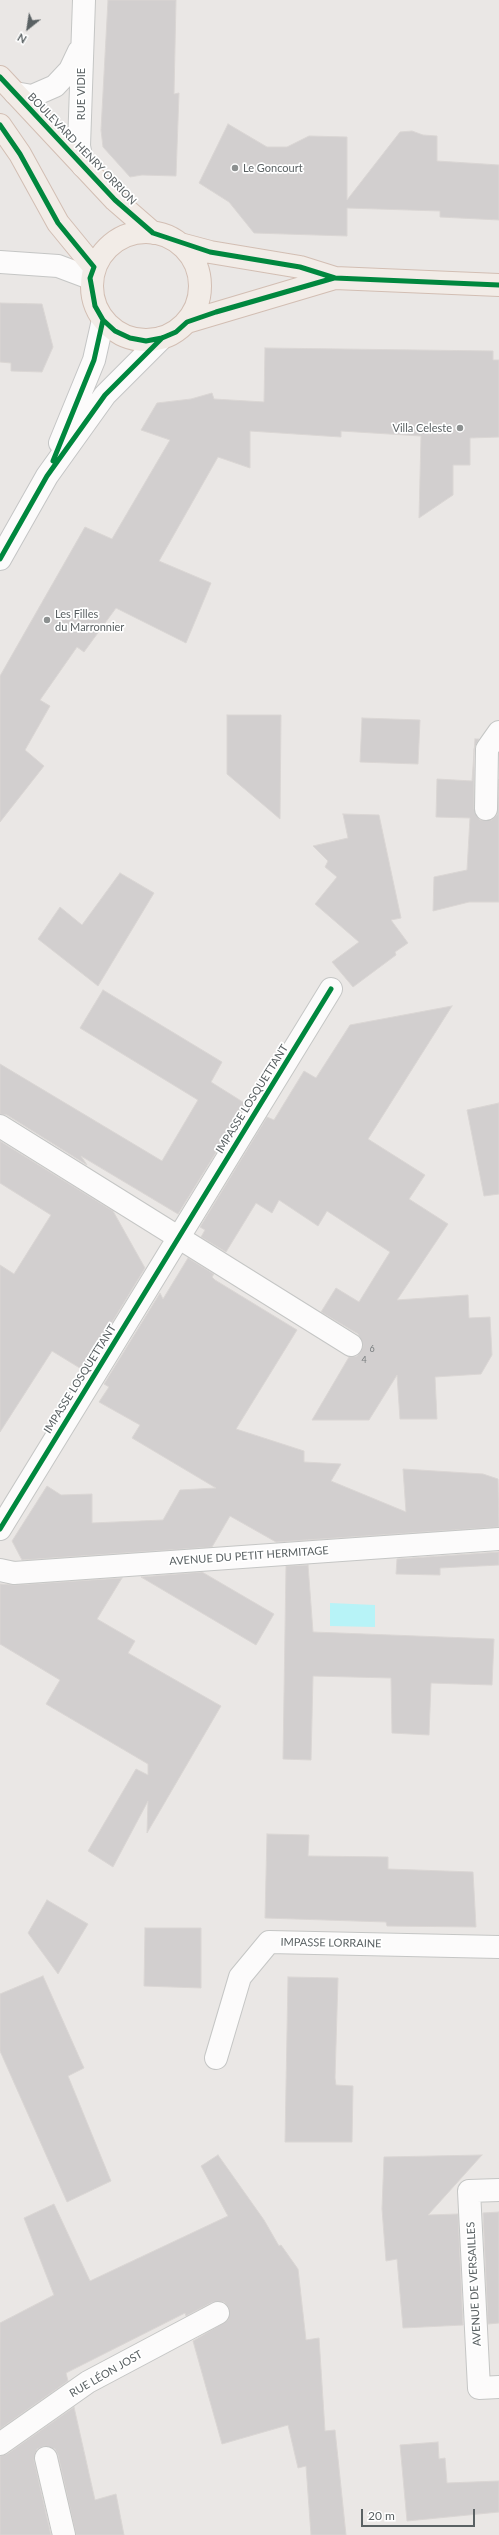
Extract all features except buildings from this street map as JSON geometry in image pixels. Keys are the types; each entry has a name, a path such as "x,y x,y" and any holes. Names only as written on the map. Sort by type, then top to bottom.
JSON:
{"main road":[{"name":"BOULEVARD HENRY ORRION","path":"0,77 115,200 153,233"},
{"path":"0,125 20,154 58,224 92,273 94,306 103,320 115,331 130,338 146,341 162,338 176,332 187,322 194,311 200,284 197,269 190,255 180,244 167,236 137,232 122,238 109,246 92,273"},
{"path":"180,244 217,254 300,267 335,278 499,285"},
{"path":"187,322 335,278"}],"street":[{"name":"RUE VIDIE","path":"83,166 79,146 81,46 84,0"},
{"name":"RUE VIDIE","path":"15,93 32,96 55,86 70,70 81,46"},
{"path":"0,262 58,266 92,273"},
{"path":"47,476 94,360 103,320"},
{"path":"0,559 47,476 105,395 162,338"},
{"path":"486,809 487,749 499,732"},
{"name":"IMPASSE LOSQUETTANT","path":"0,1529 331,989"},
{"path":"0,1126 178,1239 352,1345"},
{"name":"AVENUE DU PETIT HERMITAGE","path":"0,1570 14,1573 499,1539"},
{"name":"IMPASSE LORRAINE","path":"216,2058 240,1978 269,1942 499,1947"},
{"name":"AVENUE DE VERSAILLES","path":"499,2190 469,2191 479,2388 499,2387"},
{"name":"RUE LÉON JOST","path":"0,2444 88,2382 218,2313"},
{"path":"46,2458 64,2535"}],"water":[{"path":"330,1603 375,1605 375,1627 330,1626"}],"cycle path":[{"path":"0,77 115,200 153,233 210,252 300,267 335,278 499,285"},
{"path":"0,125 20,154 58,223 94,267 90,278 95,306 103,320 115,331 130,338 146,341 162,338 176,332 187,322 216,312 334,278"},
{"path":"53,461 94,360 103,320"},
{"path":"0,559 47,476 105,395 162,338"},
{"path":"0,1529 331,989"}],"place":[{"name":"Le Goncourt","path":"235,168"},
{"name":"Villa Celeste","path":"460,428"},
{"name":"Les Filles du Marronnier","path":"47,620"}]}
